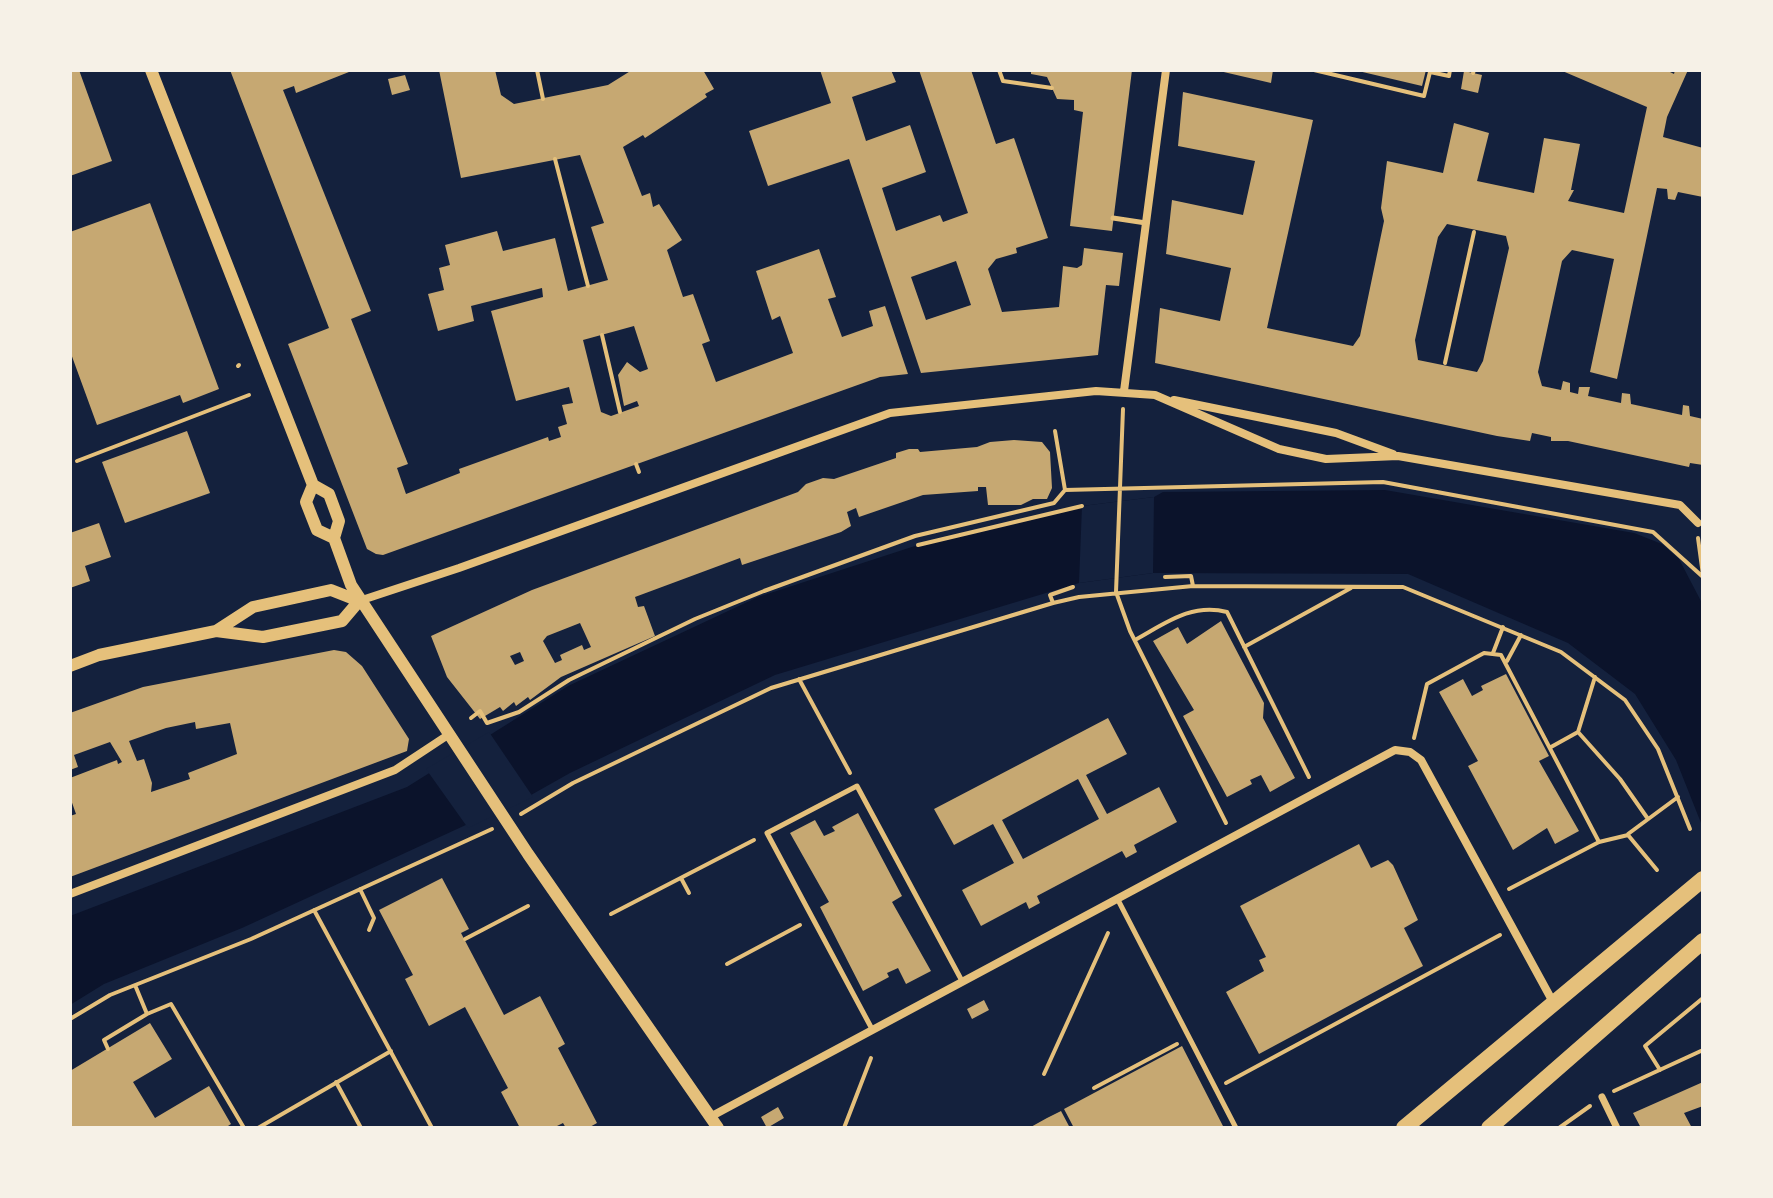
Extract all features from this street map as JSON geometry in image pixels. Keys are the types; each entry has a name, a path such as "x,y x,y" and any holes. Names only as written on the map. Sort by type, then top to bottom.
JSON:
{"main road":[{"path":"1404,1128 1703,879"},
{"path":"1489,1128 1703,941"}],"street":[{"path":"151,70 313,485 329,494 331,499 339,521 334,538 359,601 714,1122 872,1029 1395,750 1410,752 1421,760 1553,1002"},
{"path":"1124,391 1166,70"},
{"path":"70,666 99,655 216,631 263,637 342,621 359,601 454,570 890,413 1124,391 1336,433 1398,456 1680,505 1698,523"},
{"path":"1165,399 1279,449 1326,459 1398,456"},
{"path":"313,485 306,502 317,530 334,538"},
{"path":"216,631 253,607 331,590 359,601"},
{"path":"70,894 395,770 448,735"},
{"path":"1602,1097 1617,1128"}],"lane":[{"path":"1113,218 1146,223"},
{"path":"872,1029 767,833 857,786 962,981"},
{"path":"1117,897 1236,1128"}],"path":[{"path":"537,70 543,99"},
{"path":"999,70 1003,81 1052,88"},
{"path":"1314,70 1424,96 1430,72 1449,76 1450,70"},
{"path":"555,159 588,286"},
{"path":"1445,363 1474,232"},
{"path":"602,335 620,412"},
{"path":"1124,391 1116,592 1135,640 1233,835"},
{"path":"77,461 249,395"},
{"path":"1055,431 1065,490"},
{"path":"636,464 639,472"},
{"path":"471,718 480,711 487,723 519,712 569,680 695,619 764,591 915,536 1054,503 1065,490 1383,482 1653,532 1703,576"},
{"path":"918,545 1082,506"},
{"path":"1698,523 1703,576"},
{"path":"1165,577 1191,576 1193,586"},
{"path":"534,808 573,783 771,688 1053,603 1116,592 1193,586 1403,587 1561,652 1625,700 1658,749 1690,829"},
{"path":"1053,603 1050,595 1073,587"},
{"path":"1244,647 1353,587"},
{"path":"1135,640 1184,614 1207,607 1227,612 1316,790"},
{"path":"1493,653 1503,627"},
{"path":"1507,661 1521,635"},
{"path":"1410,752 1427,684 1484,653 1493,653 1507,661 1599,842"},
{"path":"1551,747 1578,732 1595,677"},
{"path":"799,679 857,786"},
{"path":"1578,732 1620,779 1648,819"},
{"path":"1496,896 1599,842 1628,835 1678,797"},
{"path":"611,914 767,833"},
{"path":"70,1019 135,985 314,910 480,835"},
{"path":"1628,835 1657,870"},
{"path":"681,878 689,893"},
{"path":"360,889 374,918 369,930"},
{"path":"465,939 528,906"},
{"path":"314,910 432,1128"},
{"path":"727,964 812,919"},
{"path":"1216,1089 1513,929"},
{"path":"1044,1074 1108,933"},
{"path":"135,985 147,1014"},
{"path":"1660,1070 1645,1046 1703,998"},
{"path":"108,1049 104,1040 147,1014 171,1004 244,1128"},
{"path":"1094,1088 1189,1037"},
{"path":"1559,1128 1602,1097 1703,1050"},
{"path":"258,1128 391,1051"},
{"path":"844,1128 871,1058"},
{"path":"336,1082 361,1128"}],"water":[{"path":"1385,490 1634,533 1662,544 1679,559 1703,605 1703,828 1676,760 1635,694 1568,643 1408,574 1153,573 1079,583 775,675 570,773 531,795 242,928 104,984 70,1005 70,916 407,787 568,686 758,597 918,545 1082,506 1154,497 1163,492"}],"pier":[{"path":"1154,497 1153,573 1079,583 1082,506"},
{"path":"489,732 533,797 468,828 426,769"}],"building":[{"path":"70,70 79,70 112,161 70,176"},
{"path":"230,70 354,70 296,93 294,86 283,90 371,311 351,319 408,464 397,468 406,494 460,473 459,469 548,437 549,441 561,437 558,427 567,424 562,405 573,403 569,387 516,401 491,311 543,297 542,288 471,306 474,321 438,331 428,294 444,290 439,268 450,265 445,245 497,231 503,251 555,238 568,291 608,280 591,227 604,223 580,155 461,178 439,70 495,70 501,95 514,104 608,85 632,70 703,70 714,89 705,94 707,97 645,138 643,135 623,147 642,196 650,193 653,207 659,204 682,240 667,250 683,297 693,294 710,341 702,344 716,382 793,353 780,316 772,320 756,271 819,249 836,297 828,299 842,337 873,326 869,311 885,306 908,374 880,377 383,555 367,549 288,344 329,328","holes":["634,326 648,369 640,372 627,362 618,375 624,406 637,401 639,406 611,416 601,412 583,340"]},
{"path":"820,70 891,70 896,82 852,97 866,141 910,125 926,172 882,188 896,231 940,215 943,222 968,213 919,70 971,70 996,144 1014,138 1048,238 1016,248 1017,253 996,259 988,269 1002,312 1059,307 1063,266 1077,268 1082,265 1084,248 1123,253 1119,286 1106,285 1098,355 921,373 849,159 768,186 749,131 831,103","holes":["956,261 971,305 926,320 911,277"]},
{"path":"1031,70 1132,70 1112,231 1070,226 1083,112 1074,110 1074,100 1057,99 1047,77 1031,74"},
{"path":"1215,70 1273,70 1271,83"},
{"path":"1354,70 1426,70 1422,86"},
{"path":"1560,70 1666,70 1674,74 1675,70 1688,70 1667,117 1663,137 1703,148 1703,197 1678,192 1675,200 1668,199 1667,189 1657,188 1617,379 1590,372 1614,259 1572,250 1562,261 1538,372 1542,386 1561,390 1563,381 1570,383 1570,392 1578,394 1579,387 1590,387 1588,396 1621,403 1622,393 1630,394 1631,404 1682,415 1683,405 1689,406 1690,416 1703,419 1703,465 1690,463 1689,467 1568,441 1551,441 1551,437 1532,433 1530,441 1497,436 1155,363 1160,308 1220,321 1231,268 1166,254 1172,200 1243,215 1255,161 1178,146 1183,92 1313,120 1267,328 1353,346 1360,336 1384,221 1381,208 1387,161 1443,173 1454,123 1489,133 1477,181 1534,193 1544,138 1580,144 1571,190 1574,190 1568,201 1624,213 1647,107","holes":["1447,224 1506,236 1509,248 1483,361 1477,372 1418,360 1415,340 1438,237"]},
{"path":"1464,71 1482,75 1478,93 1461,89"},
{"path":"405,75 410,90 392,95 388,79"},
{"path":"150,203 219,389 183,403 180,395 97,425 70,351 70,232"},
{"path":"187,431 210,493 125,523 102,462"},
{"path":"990,442 1042,442 1050,452 1052,488 1047,499 1033,499 1021,505 988,505 986,487 978,487 978,491 923,495 859,517 856,508 847,512 851,526 841,532 742,565 740,558 635,597 638,607 644,606 655,636 561,677 530,700 528,697 516,706 514,702 503,711 500,707 480,719 447,677 431,636 532,590 798,492 806,484 823,478 834,479 896,458 896,453 909,449 920,452 977,447","holes":["580,623 591,647 584,650 582,645 560,655 562,660 555,663 543,641 547,636","520,652 524,661 515,665 510,656"]},
{"path":"99,523 111,557 85,566 90,581 70,588 70,533"},
{"path":"1221,621 1264,703 1263,718 1295,778 1270,792 1261,775 1250,780 1252,784 1227,797 1183,716 1194,710 1153,641 1178,627 1187,644"},
{"path":"334,650 346,652 362,666 409,739 407,751 70,877 70,816 76,814 70,797 70,778 117,760 118,764 122,762 110,742 74,755 78,767 70,770 70,713 143,687","holes":["195,722 196,729 230,723 237,754 188,773 190,779 151,792 152,783 144,759 137,761 129,741"]},
{"path":"1506,674 1549,756 1539,761 1579,831 1555,844 1547,828 1513,850 1468,766 1478,761 1439,692 1463,679 1472,696 1483,690 1481,686"},
{"path":"1108,718 1127,754 1086,775 1107,814 1159,787 1177,822 1134,845 1137,852 1126,858 1122,851 1037,896 1040,903 1029,909 1026,902 981,926 962,890 1014,863 993,824 954,845 934,809","holes":["1078,779 1099,819 1023,859 1002,820"]},
{"path":"858,813 902,896 892,902 931,971 906,984 898,968 887,973 889,977 863,991 820,907 829,902 790,833 815,820 824,836 835,831 832,827"},
{"path":"1359,844 1371,868 1388,860 1393,865 1418,920 1404,928 1423,966 1259,1054 1226,992 1264,971 1259,960 1266,957 1240,906"},
{"path":"442,878 469,929 461,933 504,1015 540,996 565,1044 558,1048 597,1123 588,1128 566,1128 563,1123 553,1128 520,1128 501,1092 508,1088 465,1007 429,1026 405,979 413,975 379,910"},
{"path":"984,1000 989,1010 972,1019 967,1009"},
{"path":"150,1023 172,1059 133,1082 155,1118 209,1086 231,1124 225,1128 70,1128 70,1071"},
{"path":"1182,1046 1224,1128 1074,1128 1064,1109"},
{"path":"1703,1082 1703,1106 1684,1113 1692,1128 1641,1128 1633,1113"},
{"path":"778,1107 784,1118 767,1128 761,1117"},
{"path":"1061,1111 1070,1128 1029,1128 1047,1118"}]}
